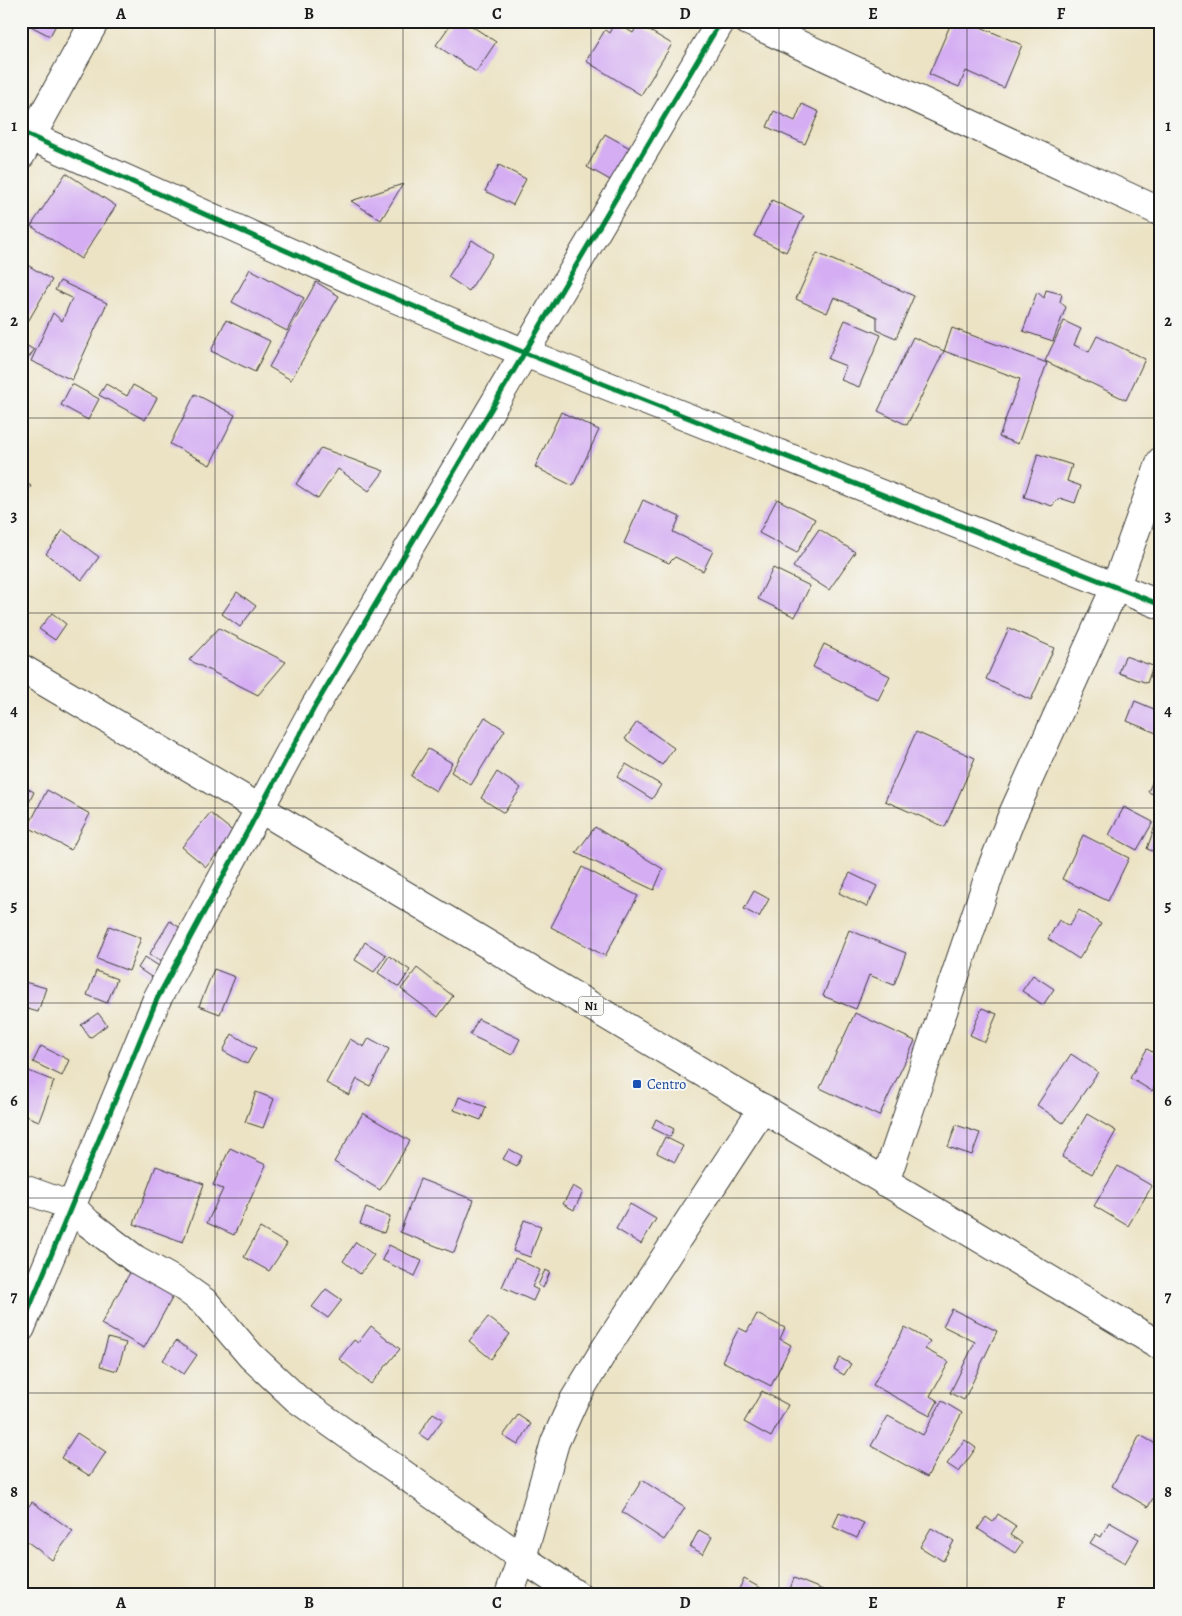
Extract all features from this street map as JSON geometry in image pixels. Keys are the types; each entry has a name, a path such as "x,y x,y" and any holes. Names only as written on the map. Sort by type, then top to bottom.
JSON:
{"main road":[{"path":"95,21 25,142 525,353 1161,605"},
{"path":"21,1328 157,999 259,808 314,708 721,21"},
{"path":"748,21 1161,212"},
{"path":"885,1182 989,877 1012,816 1115,588 1161,461"},
{"name":"N1","path":"21,668 1161,1346"},
{"path":"509,1595 522,1558 555,1442 574,1400 603,1352 763,1108"},
{"path":"21,1188 71,1206 88,1223 135,1259 206,1303 251,1356 297,1399 577,1595"}],"building":[{"path":"21,21 58,21 50,36"},
{"path":"453,21 464,21 496,42 476,72 436,45"},
{"path":"952,21 967,21 1022,45 1004,88 966,71 959,87 929,74"},
{"path":"615,22 633,33 638,24 672,44 641,95 586,61 605,30 609,33"},
{"path":"802,104 819,112 805,144 767,127 774,111 795,121"},
{"path":"605,134 637,152 619,185 587,167"},
{"path":"499,165 526,179 513,205 485,191"},
{"path":"66,173 116,206 81,259 31,226"},
{"path":"403,184 381,220 351,201"},
{"path":"772,200 804,216 786,252 754,236"},
{"path":"472,240 493,254 469,291 448,277"},
{"path":"817,253 914,296 896,338 877,330 877,317 834,297 827,313 796,299"},
{"path":"21,261 52,280 26,325 21,322"},
{"path":"250,269 304,298 287,331 232,302"},
{"path":"60,281 107,303 72,380 31,361 53,313 62,321 72,298 55,290"},
{"path":"316,282 339,296 291,380 269,367"},
{"path":"1046,290 1062,294 1060,302 1066,307 1053,341 1023,331 1037,292 1044,298"},
{"path":"226,320 270,341 255,372 211,351"},
{"path":"845,320 881,335 859,387 841,380 846,366 828,359"},
{"path":"1064,321 1081,329 1074,345 1089,352 1097,336 1145,359 1126,400 1045,361"},
{"path":"952,328 1047,363 1018,444 999,437 1020,379 944,351"},
{"path":"913,337 944,351 907,425 878,411"},
{"path":"21,342 34,350 21,369"},
{"path":"72,384 99,399 88,420 61,405"},
{"path":"106,384 127,396 133,385 157,398 145,420 99,395"},
{"path":"195,394 235,415 210,465 170,444"},
{"path":"561,412 599,430 573,486 535,467"},
{"path":"321,448 384,471 369,491 338,469 318,499 296,484"},
{"path":"1038,454 1072,465 1067,481 1081,486 1075,503 1060,498 1052,506 1024,497"},
{"path":"21,480 31,486 21,502"},
{"path":"777,499 815,519 797,553 759,533"},
{"path":"643,500 680,517 673,532 713,551 703,571 675,557 669,563 624,543"},
{"path":"819,529 855,552 829,590 793,567"},
{"path":"63,530 99,557 82,580 46,554"},
{"path":"773,568 810,586 795,617 758,599"},
{"path":"237,592 256,606 240,627 222,614"},
{"path":"52,613 66,624 55,640 39,629"},
{"path":"219,628 286,662 258,695 189,660"},
{"path":"1009,628 1054,648 1031,700 986,679"},
{"path":"824,644 890,676 878,700 813,667"},
{"path":"1125,656 1153,666 1147,683 1119,673"},
{"path":"1161,681 1161,694 1156,691"},
{"path":"1135,701 1161,712 1161,735 1127,721"},
{"path":"485,717 505,730 471,785 451,772"},
{"path":"637,722 674,748 662,765 625,739"},
{"path":"916,732 975,758 945,827 885,801"},
{"path":"428,749 452,763 436,791 411,776"},
{"path":"1161,762 1161,797 1148,792"},
{"path":"626,764 661,785 652,799 617,777"},
{"path":"497,772 521,788 504,813 481,798"},
{"path":"21,785 34,792 24,813 21,812"},
{"path":"47,790 90,814 71,850 28,827"},
{"path":"1124,807 1153,822 1137,850 1109,835"},
{"path":"210,813 235,833 206,867 182,847"},
{"path":"1157,820 1161,821 1161,854 1147,849"},
{"path":"595,827 663,869 654,890 576,853"},
{"path":"1083,835 1129,858 1108,901 1062,879"},
{"path":"582,867 638,896 605,956 551,927"},
{"path":"850,873 877,886 867,907 839,893"},
{"path":"754,891 769,899 759,917 744,909"},
{"path":"1079,910 1101,924 1079,959 1048,939 1059,920 1069,926"},
{"path":"170,921 185,931 165,962 149,955"},
{"path":"109,926 141,938 129,971 97,959"},
{"path":"849,930 906,953 894,985 869,975 856,1009 823,996"},
{"path":"365,942 386,955 374,972 355,960"},
{"path":"389,956 410,970 399,987 378,973"},
{"path":"145,957 162,968 154,979 138,968"},
{"path":"417,968 453,996 438,1017 401,989"},
{"path":"214,969 235,977 220,1014 199,1006"},
{"path":"96,971 117,979 107,1003 87,995"},
{"path":"1033,975 1054,989 1043,1005 1022,991"},
{"path":"21,981 46,988 38,1012 21,1007"},
{"path":"982,1008 997,1014 985,1042 970,1035"},
{"path":"98,1013 107,1025 90,1038 81,1025"},
{"path":"855,1013 915,1041 879,1116 820,1088"},
{"path":"478,1019 520,1039 512,1055 470,1035"},
{"path":"232,1034 256,1048 247,1064 223,1051"},
{"path":"369,1038 389,1049 370,1086 357,1079 349,1095 326,1083 350,1039 364,1047"},
{"path":"41,1046 69,1060 62,1076 33,1062"},
{"path":"1147,1049 1161,1057 1161,1076 1152,1091 1130,1078"},
{"path":"1071,1054 1098,1072 1063,1123 1037,1105"},
{"path":"21,1068 54,1081 39,1121 21,1114"},
{"path":"256,1092 274,1099 263,1128 245,1122"},
{"path":"459,1097 486,1107 481,1120 454,1110"},
{"path":"363,1113 410,1141 380,1190 334,1162"},
{"path":"1087,1114 1116,1131 1092,1174 1062,1157"},
{"path":"656,1119 674,1129 670,1137 652,1128"},
{"path":"956,1125 980,1133 972,1155 948,1147"},
{"path":"665,1137 683,1146 675,1162 657,1153"},
{"path":"230,1148 266,1165 234,1235 207,1223 223,1189 213,1185"},
{"path":"509,1149 522,1156 517,1166 503,1159"},
{"path":"156,1166 204,1184 183,1242 134,1224"},
{"path":"1118,1166 1152,1186 1128,1226 1094,1206"},
{"path":"420,1179 474,1200 454,1253 400,1232"},
{"path":"573,1186 583,1192 574,1210 563,1204"},
{"path":"630,1204 656,1219 641,1244 616,1229"},
{"path":"366,1208 390,1217 384,1233 360,1224"},
{"path":"524,1220 541,1226 530,1257 513,1251"},
{"path":"260,1228 287,1244 269,1271 244,1257"},
{"path":"356,1242 374,1255 360,1274 343,1261"},
{"path":"389,1245 422,1261 415,1276 382,1260"},
{"path":"515,1258 540,1270 532,1287 538,1290 533,1301 502,1287"},
{"path":"132,1269 175,1293 144,1348 101,1324"},
{"path":"545,1270 550,1272 543,1288 538,1285"},
{"path":"326,1289 342,1300 328,1318 312,1307"},
{"path":"952,1309 997,1331 964,1400 950,1393 975,1342 943,1326"},
{"path":"757,1314 785,1328 780,1339 791,1345 771,1386 722,1361 739,1328 747,1332"},
{"path":"488,1317 510,1334 491,1359 469,1341"},
{"path":"371,1326 400,1349 371,1384 339,1359 354,1340 358,1343"},
{"path":"905,1327 930,1341 925,1349 949,1362 930,1396 938,1401 930,1416 873,1385"},
{"path":"108,1338 126,1343 117,1371 100,1366"},
{"path":"176,1341 197,1355 184,1374 163,1360"},
{"path":"840,1358 851,1364 844,1375 834,1369"},
{"path":"762,1391 788,1405 771,1437 744,1422"},
{"path":"942,1401 962,1413 927,1477 871,1446 888,1416 923,1435"},
{"path":"433,1413 443,1419 428,1440 419,1434"},
{"path":"518,1415 531,1424 518,1445 503,1436"},
{"path":"77,1433 106,1452 90,1476 61,1458"},
{"path":"1140,1435 1161,1447 1161,1484 1148,1507 1112,1486"},
{"path":"965,1440 976,1448 959,1472 947,1464"},
{"path":"642,1480 685,1508 664,1540 622,1512"},
{"path":"32,1502 73,1531 52,1560 21,1537 21,1516"},
{"path":"839,1512 864,1523 857,1538 833,1527"},
{"path":"998,1514 1016,1526 1010,1535 1022,1543 1015,1553 978,1529 986,1517 993,1522"},
{"path":"1109,1522 1139,1539 1125,1563 1090,1543 1096,1534 1101,1537"},
{"path":"931,1528 954,1541 943,1561 920,1547"},
{"path":"699,1530 712,1537 703,1554 690,1547"},
{"path":"794,1578 835,1595 795,1595 789,1592"},
{"path":"744,1579 768,1592 767,1595 736,1595"}],"cycle path":[{"path":"21,1328 157,999 314,708 721,21"},
{"path":"21,132 356,282 525,353 1161,605"}],"place":[{"name":"Centro","path":"637,1084"}]}
